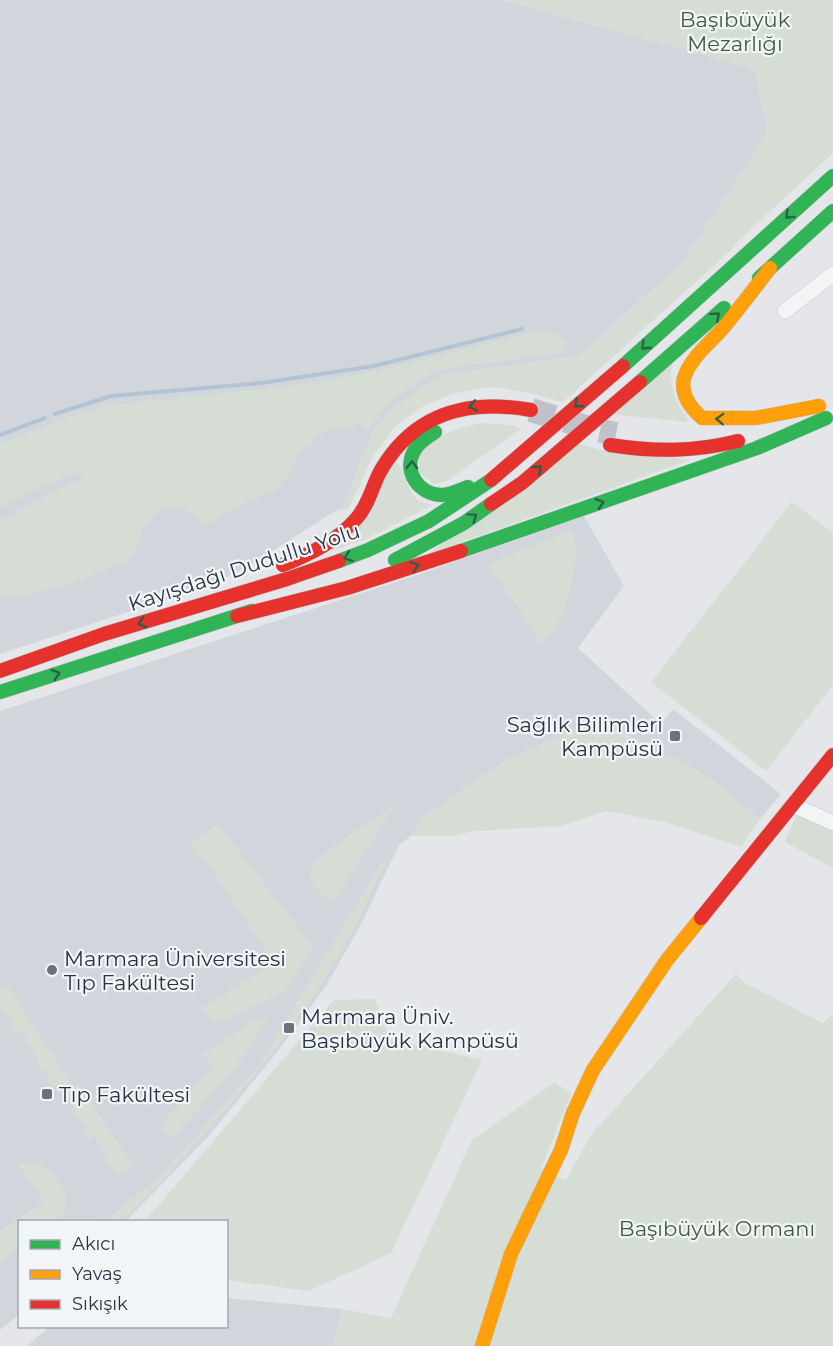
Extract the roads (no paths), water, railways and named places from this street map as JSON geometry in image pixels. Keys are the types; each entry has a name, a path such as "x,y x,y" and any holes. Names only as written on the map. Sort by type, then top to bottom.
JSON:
{"main road":[{"name":"Kayışdağı Dudullu Yolu","path":"0,671 104,634 287,579 368,550 429,521 491,480 623,366 833,176"},
{"path":"826,414 702,418 689,406 684,393 684,379 692,363 771,268 833,211"},
{"name":"Kayışdağı Dudullu Yolu","path":"0,692 334,584 403,557 465,523 522,483 771,268"},
{"path":"237,616 347,588 439,559 757,448 826,414 833,402"},
{"path":"170,614 325,546 357,518 374,490 388,458 401,441 418,427 440,416 482,404 510,405 529,416 489,417 445,426 421,442 413,453 410,468 413,482 420,489 442,495 491,480"},
{"path":"613,439 644,451 685,452 719,446 826,414"},
{"path":"482,1346 512,1254 561,1150 573,1113 593,1070 668,960 833,755"}],"street":[{"path":"784,311 833,274"},
{"path":"793,805 833,823"}],"waterway":[{"path":"55,414 111,396 261,383 374,366 522,329"},
{"path":"0,435 45,418"}],"tunnel":[{"path":"531,410 616,434"}],"place":[{"name":"Sağlık Bilimleri Kampüsü","path":"675,736"},
{"name":"Marmara Üniversitesi Tıp Fakültesi","path":"52,970"},
{"name":"Marmara Üniv. Başıbüyük Kampüsü","path":"289,1028"},
{"name":"Tıp Fakültesi","path":"47,1094"}],"park label":[{"name":"Başıbüyük Mezarlığı","path":"735,31"},
{"name":"Başıbüyük Ormanı","path":"717,1228"}]}
